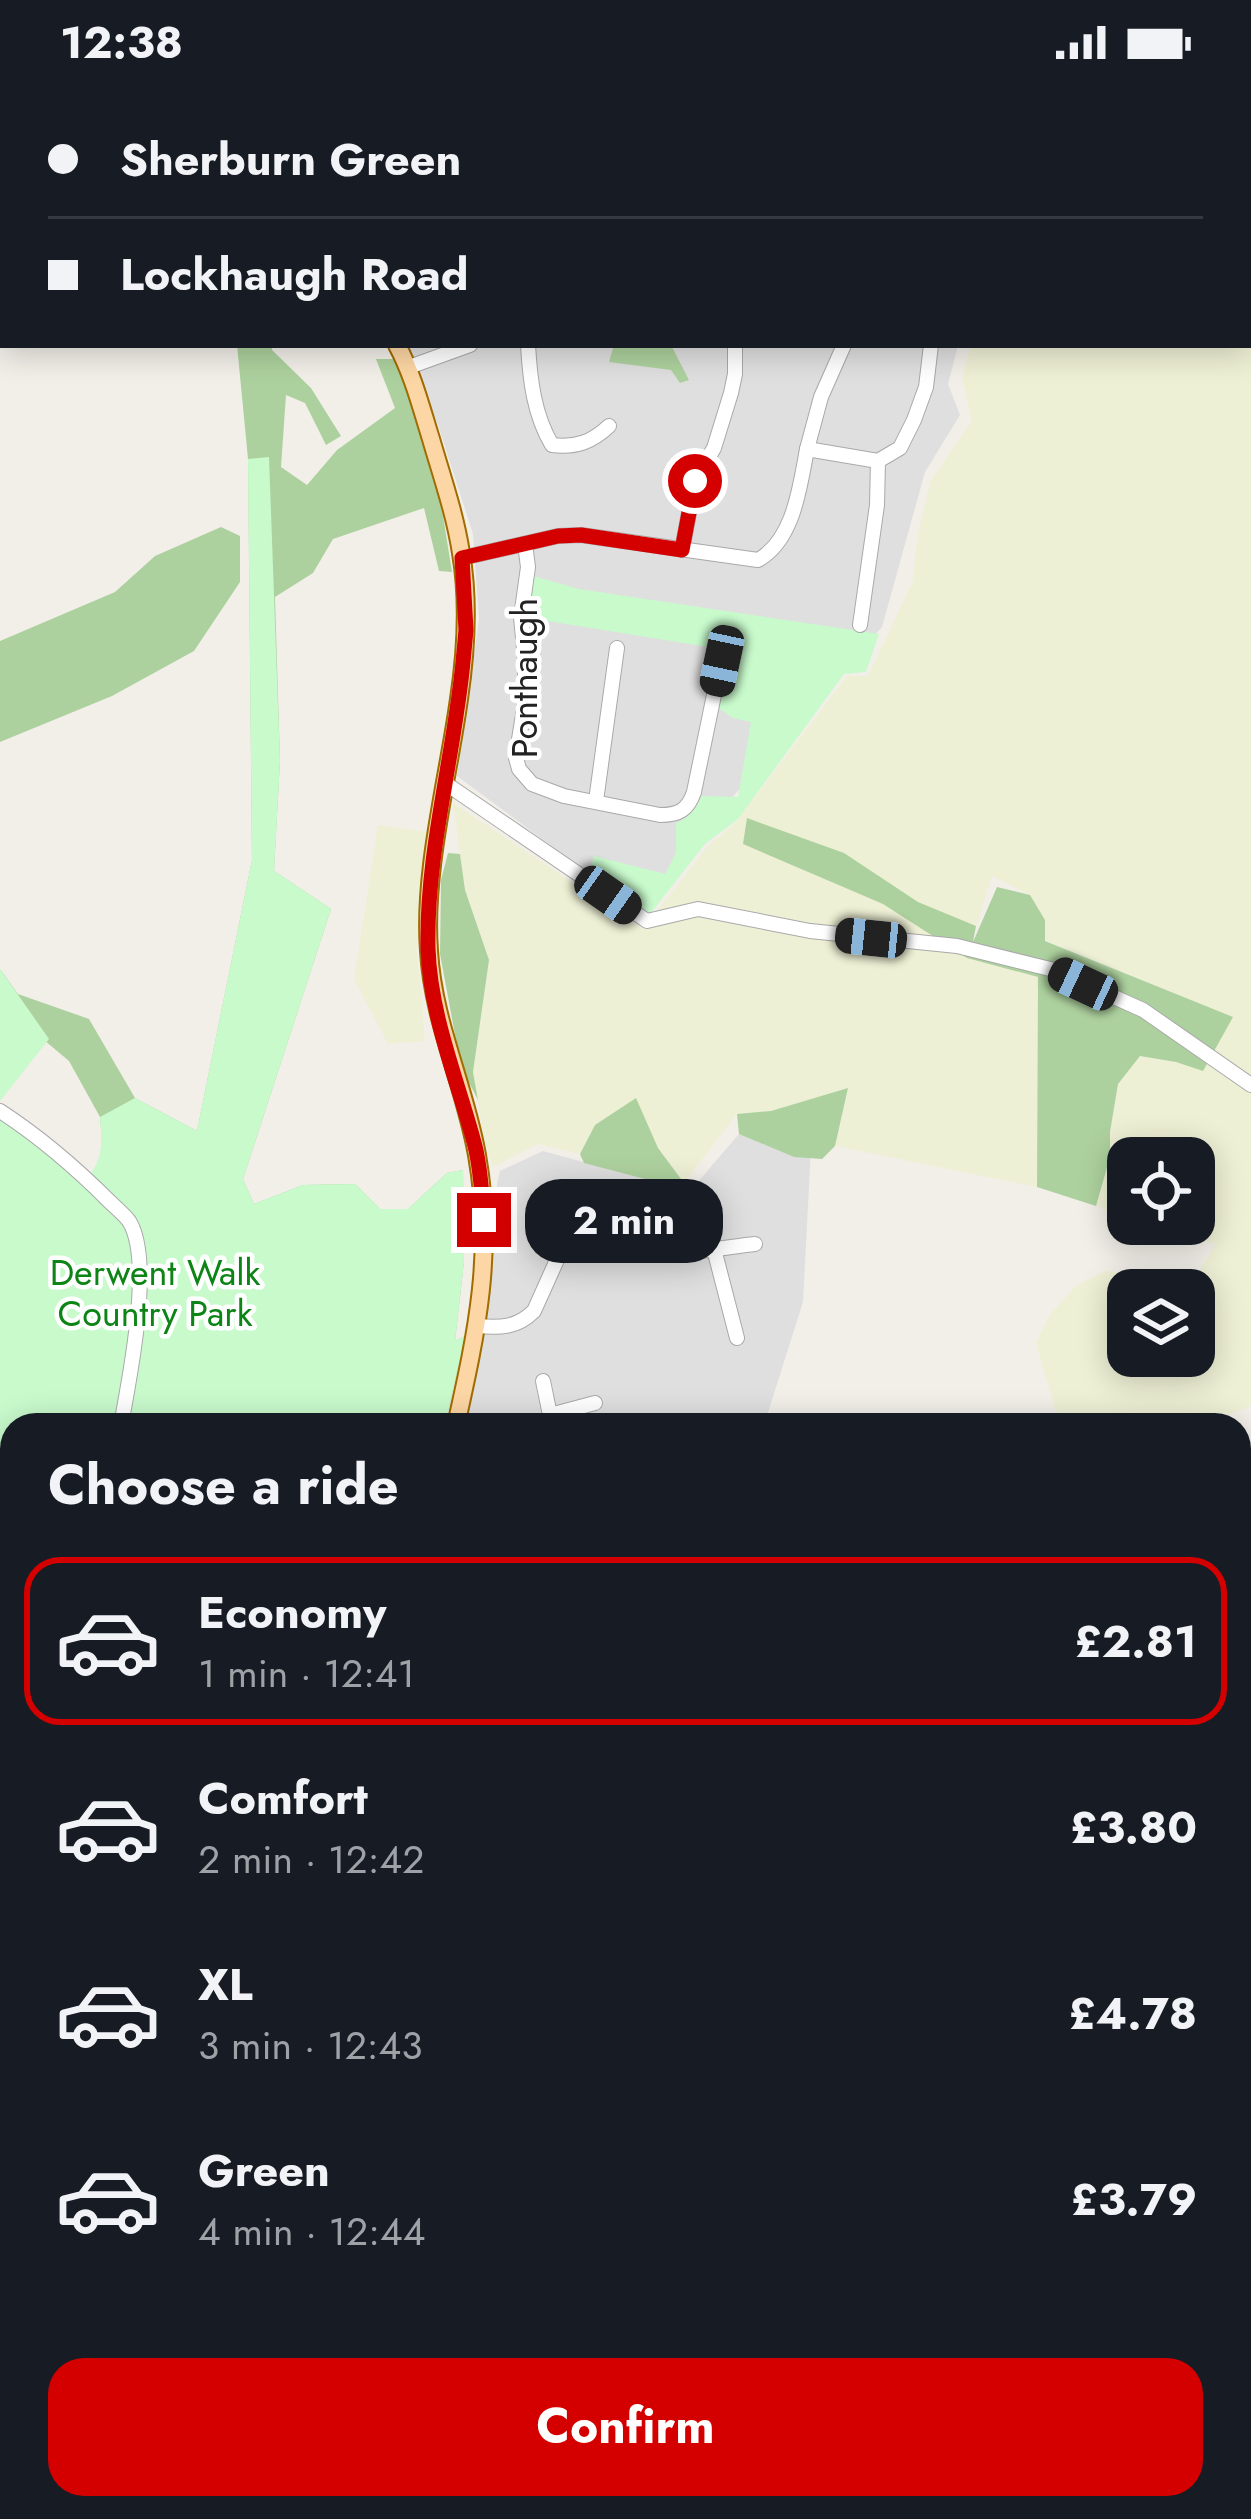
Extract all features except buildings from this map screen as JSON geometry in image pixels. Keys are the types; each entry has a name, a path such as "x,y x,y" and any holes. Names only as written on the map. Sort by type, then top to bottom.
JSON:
{"main road":[{"path":"399,348 409,367 453,510 462,558 466,630 432,879 428,950 445,1042 477,1152 484,1220 477,1326 458,1413"}],"street":[{"path":"604,84 621,84"},
{"path":"409,367 459,348"},
{"path":"528,348 530,384 553,445 569,447 595,439 609,426"},
{"path":"682,550 695,481 714,448 741,348"},
{"path":"462,558 581,535 758,560 775,548 798,495 821,397 843,348"},
{"path":"807,449 878,461 900,448 926,387 931,348"},
{"path":"860,625 878,505 878,461"},
{"name":"Ponthaugh","path":"525,544 528,567 521,617 525,701 516,758 532,784 563,796 676,815 689,806 722,661"},
{"path":"596,800 617,648"},
{"path":"445,783 647,922 698,909 810,931 957,946 1054,970 1142,1010 1251,1085"},
{"path":"0,1111 75,1168 130,1222 138,1258 138,1312 123,1413"},
{"path":"477,1326 513,1326 534,1311 566,1243 579,1231 600,1227 663,1251 755,1244"},
{"path":"714,1249 737,1338"},
{"path":"543,1381 548,1413"},
{"path":"567,1413 595,1402"}],"shaded area":[{"path":"406,348 957,348 948,384 960,415 925,472 882,627 665,874 594,857 589,874 457,776 479,619 473,534 438,425"},
{"path":"739,1134 811,1148 803,1302 768,1413 449,1413 500,1171 543,1151 690,1191"}],"green space":[{"name":"Derwent Walk Country Park","path":"237,348 272,348 311,388 341,436 326,445 305,403 286,395 281,467 307,485 337,450 395,408 376,359 397,359 440,497 452,572 439,571 424,508 333,539 313,573 275,597 280,761 274,871 331,909 243,1179 254,1204 303,1185 355,1184 380,1209 408,1209 447,1173 463,1170 464,1262 455,1341 465,1336 448,1413 183,1413 74,1198 99,1164 100,1117 69,1061 13,1014 0,969 18,994 89,1019 135,1098 197,1131 252,860 248,459"},
{"path":"613,348 673,348 689,380 680,383 671,370 609,362"},
{"path":"970,348 1251,348 1251,1406 1233,1413 1056,1412 1036,1343 1049,1315 1077,1285 1107,1271 1107,1377 1215,1377 1215,1269 1201,1269 1215,1245 1215,1137 1110,1137 1110,1132 1118,1084 1140,1056 1176,1062 1232,1017 1045,940 1030,895 992,876 967,957 1038,977 1037,1187 835,1146 848,1090 771,1111 737,1114 684,1183 658,1148 635,1099 595,1125 580,1154 538,1144 493,1167 473,1072 489,960 465,890 453,803 643,929 708,846 736,822 847,676 868,676 913,581 917,538 931,480 972,421 962,377"},
{"name":"Derwent Walk Country Park","path":"269,457 280,761 274,871 331,909 243,1179 254,1204 303,1185 355,1184 380,1209 408,1209 447,1173 463,1170 464,1262 455,1341 465,1336 448,1413 0,1413 0,1111 87,1179 101,1150 100,1117 135,1098 197,1131 252,860 248,459"},
{"path":"221,527 240,536 240,582 194,651 112,696 0,742 0,641 115,592 155,556"},
{"path":"533,576 579,589 879,634 866,672 844,674 738,819 705,844 650,914 589,874 594,856 665,874 676,853 676,823 702,796 738,797 751,722 733,718 717,707 727,650 529,618 527,597"},
{"path":"747,818 844,853 918,902 976,926 973,942 997,887 1030,895 1045,920 1045,941 1233,1017 1203,1071 1140,1056 1118,1084 1107,1137 1107,1168 1096,1206 1037,1187 1038,977 967,958 883,904 743,844"},
{"path":"378,825 428,832 417,950 425,1041 388,1044 354,979"},
{"path":"448,853 460,854 465,890 489,960 473,1072 478,1100 461,1067 440,954 441,880"},
{"path":"0,969 49,1039 0,1101"},
{"path":"848,1088 835,1146 822,1159 794,1157 739,1134 737,1114 771,1111"},
{"path":"636,1098 658,1148 684,1183 683,1189 584,1163 580,1154 595,1125"},
{"path":"1107,1168 1107,1210 1096,1206"}],"route":[{"path":"484,1220 477,1152 445,1042 428,950 432,879 466,630 462,558 581,535 682,550 695,481"}]}
